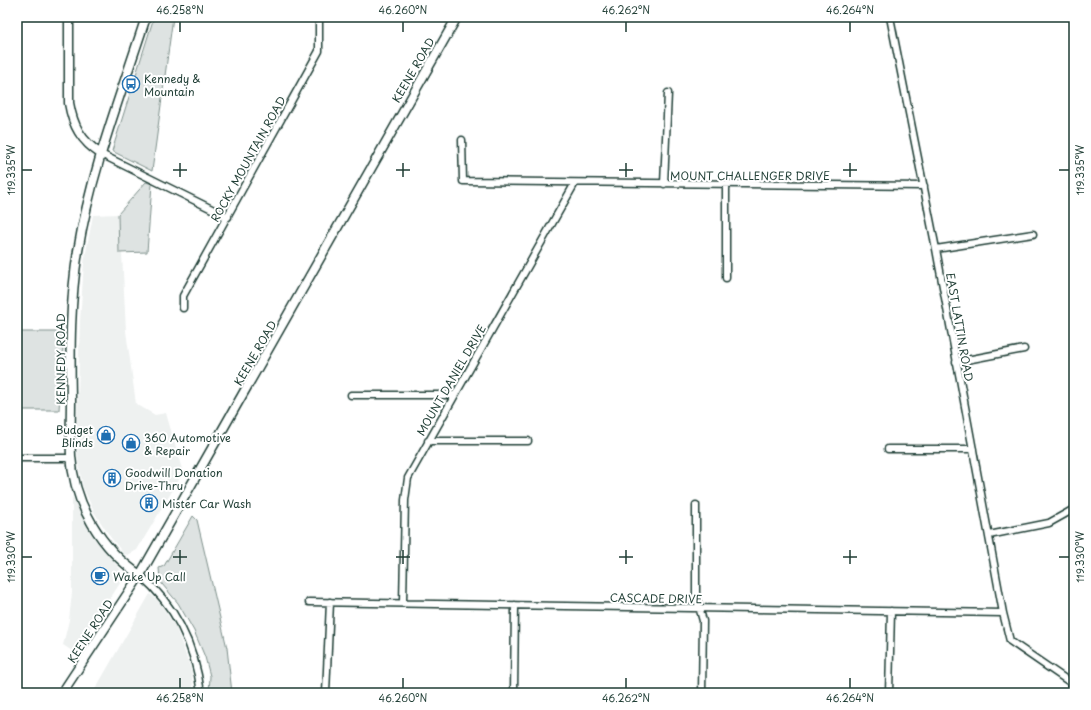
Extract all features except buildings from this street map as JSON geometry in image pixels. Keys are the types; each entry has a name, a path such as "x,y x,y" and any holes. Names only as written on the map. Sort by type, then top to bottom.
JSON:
{"main road":[{"path":"69,17 69,103 71,116 75,126 85,142 101,154"},
{"name":"KENNEDY ROAD","path":"140,575 123,564 109,549 92,523 79,493 71,458 71,341 74,280 84,217 101,154 146,17"},
{"name":"KEENE ROAD","path":"62,693 140,575 457,17"}],"street":[{"name":"ROCKY MOUNTAIN ROAD","path":"183,308 183,296 319,51 319,17"},
{"name":"EAST LATTIN ROAD","path":"890,17 936,249 1003,613 1010,641 1074,686"},
{"path":"664,184 668,93"},
{"name":"MOUNT CHALLENGER DRIVE","path":"462,140 463,181 924,186"},
{"path":"101,154 228,217"},
{"name":"MOUNT DANIEL DRIVE","path":"404,603 405,489 412,468 575,183"},
{"path":"726,184 726,278"},
{"path":"936,249 1033,234"},
{"path":"956,362 1024,349"},
{"path":"351,395 455,395"},
{"path":"428,440 528,441"},
{"path":"888,449 973,449"},
{"path":"17,458 71,458"},
{"path":"696,505 696,596 703,621 702,693"},
{"path":"989,535 1049,523 1074,508"},
{"name":"KENNEDY ROAD","path":"140,575 161,596 179,622 193,653 201,693"},
{"name":"CASCADE DRIVE","path":"310,602 1003,613"},
{"path":"326,693 330,602"},
{"path":"514,693 515,605"},
{"path":"889,693 890,611"}],"shaded area":[{"path":"154,17 173,17 152,171 112,151"},
{"path":"146,182 152,184 147,252 119,253 118,214"},
{"path":"118,214 119,253 122,253 126,331 136,404 155,415 166,413 183,473 137,550 128,555 124,554 111,538 94,512 83,487 78,461 77,431 80,321 84,263 93,215"},
{"path":"17,332 64,332 59,410 17,410"},
{"path":"72,496 86,525 96,541 120,569 124,577 75,653 63,645 69,620 72,593"},
{"path":"193,516 197,520 227,648 232,693 209,693 210,676 205,657 194,631 178,603 162,584 160,579 159,568 164,566"},
{"path":"150,594 159,602 176,628 191,669 194,693 93,693"}],"place":[{"name":"Kennedy & Mountain","path":"131,84"},
{"name":"Budget Blinds","path":"106,435"},
{"name":"360 Automotive & Repair","path":"131,443"},
{"name":"Goodwill Donation Drive-Thru","path":"112,478"},
{"name":"Mister Car Wash","path":"149,503"},
{"name":"Wake Up Call","path":"100,576"}]}
